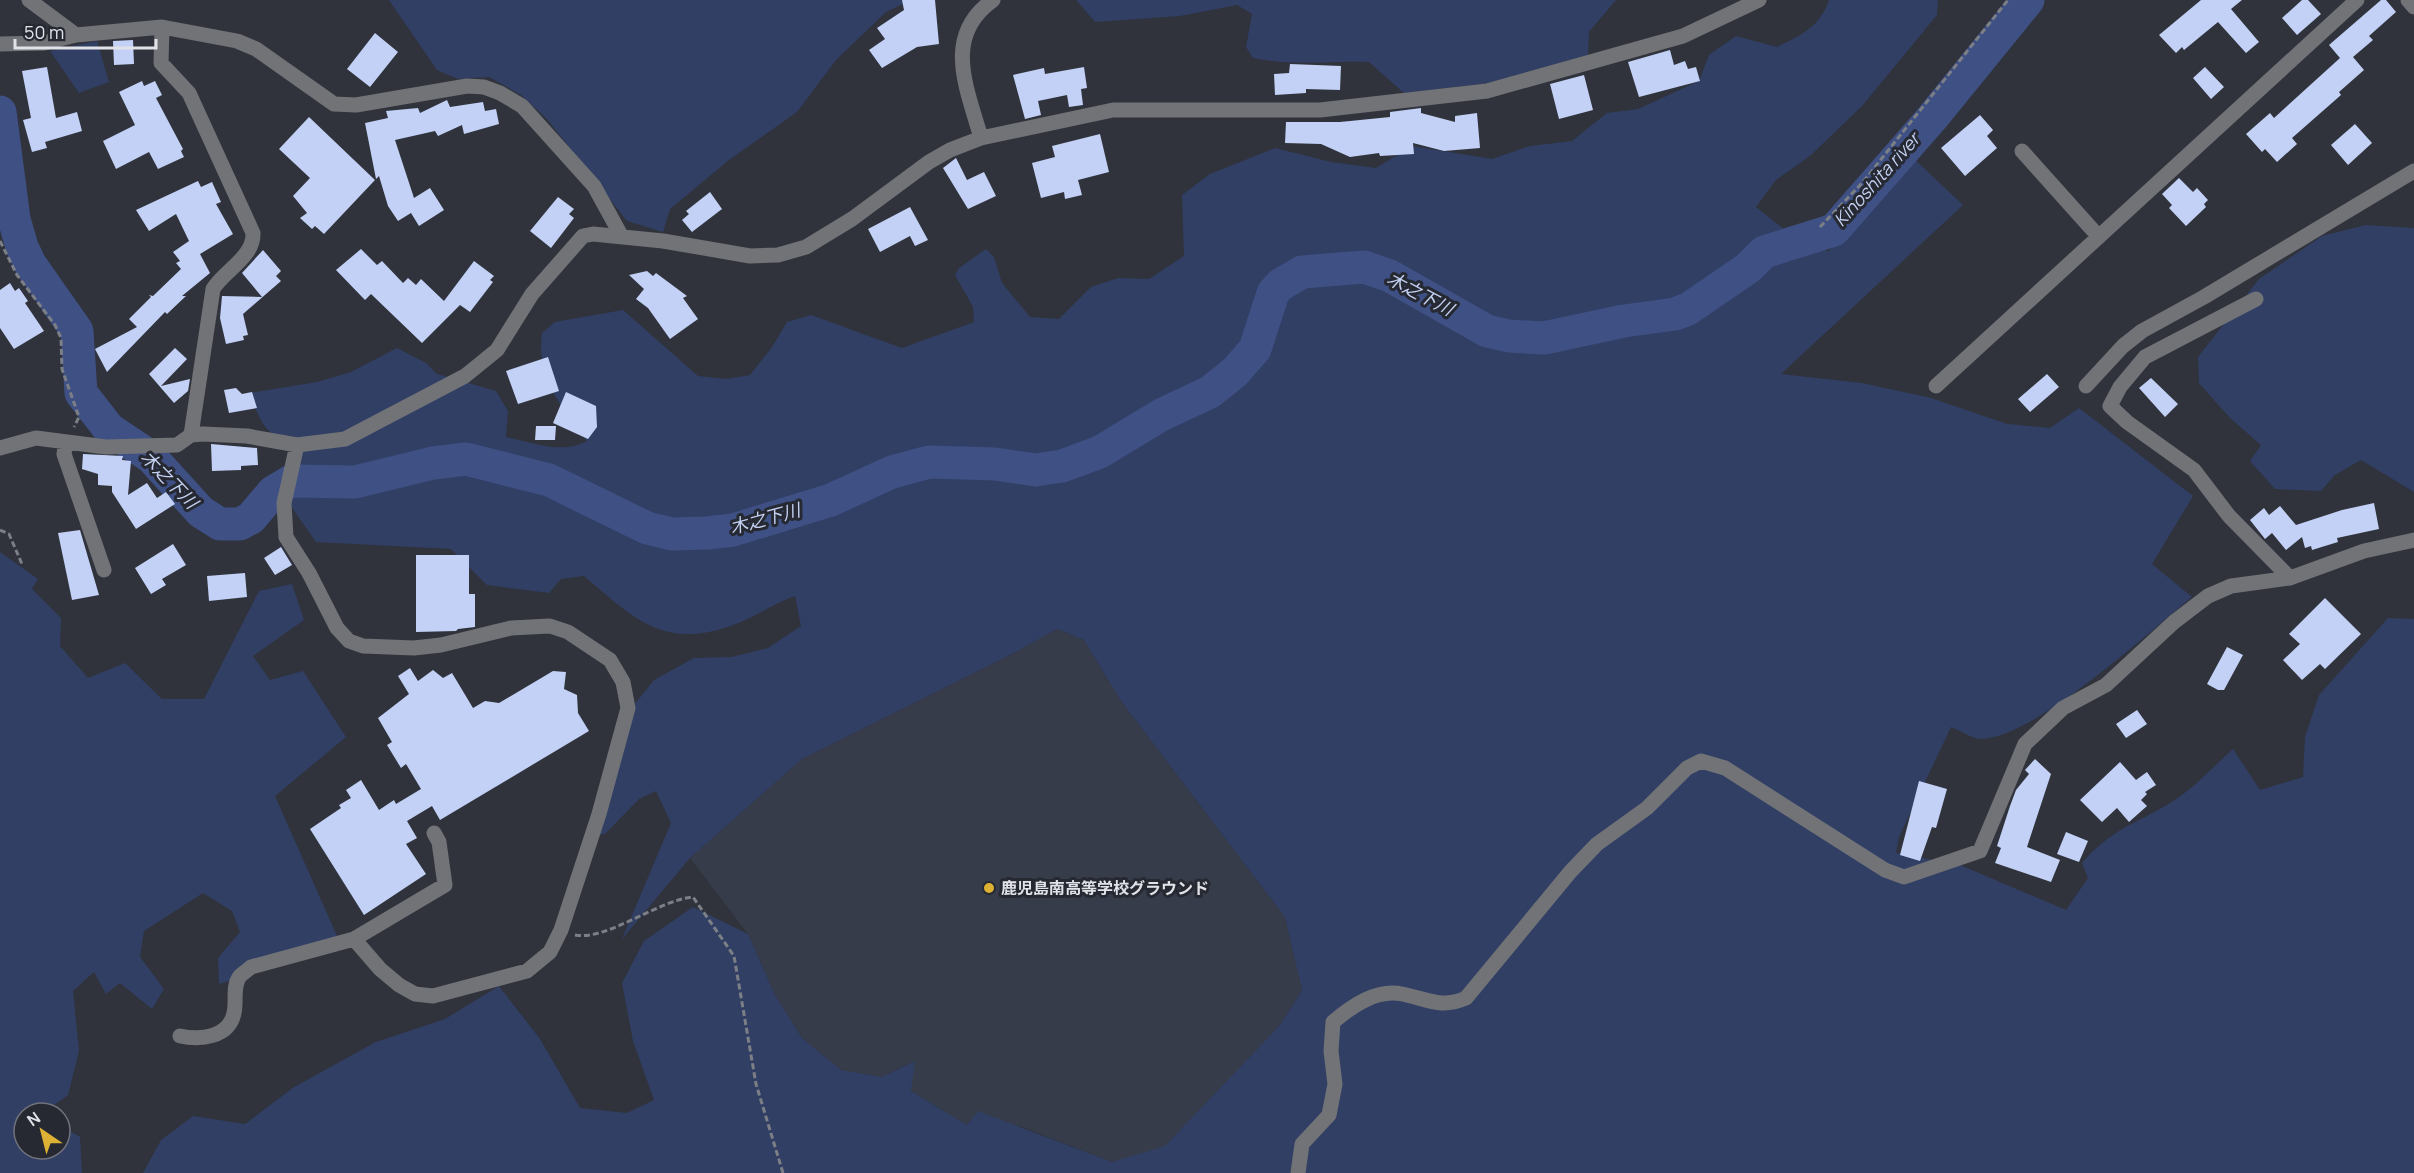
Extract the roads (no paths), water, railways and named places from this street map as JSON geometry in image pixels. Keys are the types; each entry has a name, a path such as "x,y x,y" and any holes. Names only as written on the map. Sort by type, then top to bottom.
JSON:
{"street":[{"path":"29,0 76,35"},
{"path":"981,138 966,84 961,54 964,32 975,12 993,0"},
{"path":"0,448 36,438 106,447 177,445 191,435 247,436 296,449 345,439 465,376 497,350 532,294 583,236 622,237 750,256 778,255 806,248 852,219 929,162 950,150 981,138 1113,110 1320,110 1487,91 1683,36 1759,0"},
{"path":"1936,386 2357,0"},
{"path":"2408,0 2414,7"},
{"path":"162,27 161,63 189,93 253,233 254,244 219,279 213,290 191,435"},
{"path":"0,44 44,43 76,35 162,27 237,41 256,48 334,104 356,105 467,86 484,87 522,106 577,164 594,186 622,237"},
{"path":"2022,152 2099,237"},
{"path":"2086,386 2123,346 2142,331 2204,297 2414,171"},
{"path":"2256,299 2145,357 2120,387 2110,406 2127,422 2194,470 2229,516 2290,579"},
{"path":"66,442 64,454 104,570"},
{"path":"296,449 284,503 286,537 309,573 337,628 349,641 363,646 414,648 441,645 511,628 550,626 568,632 610,660 623,682 628,708 599,814 561,930 550,952 527,971 433,996 415,994 399,985 354,939"},
{"path":"1298,1173 1302,1144 1329,1115 1335,1084 1331,1051 1333,1022 1353,1005 1372,997 1399,993 1451,1005 1466,998 1577,864 1597,844 1647,808 1687,768 1701,761 1725,768 1886,870 1904,877 1980,851 2025,744 2063,708 2106,685 2174,622 2208,596 2231,586 2290,579 2364,551 2414,540"},
{"path":"180,1036 195,1040 216,1035 228,1026 234,1014 236,984 240,976 251,967 354,939 445,885 439,842 434,833"}],"waterway":[{"name":"木之下川","path":"0,112 14,219 22,247 30,264 77,331 81,393 109,429 151,457 201,512 220,524 240,524 251,518 273,492 291,481 355,482 433,463 466,459 549,480 647,528 672,534 707,533 733,530 831,500 892,472 929,462 995,464 1036,470 1062,466 1100,452 1161,415 1210,392 1235,372 1255,349 1273,293 1280,285 1302,272 1364,267 1390,276 1487,331 1509,336 1544,338 1624,321 1675,314 1688,309 1748,268 1764,252 1834,230 1932,118 2028,0"}],"place":[{"name":"鹿児島南高等学校グラウンド","path":"989,888"}],"water label":[{"name":"Kinoshita river","path":"1877,180"}]}
